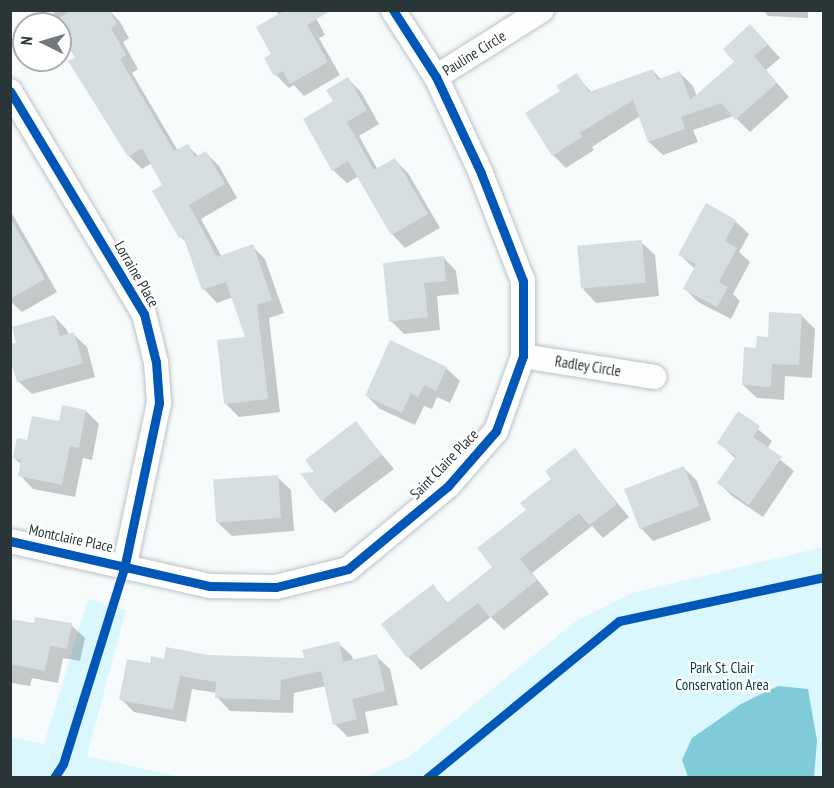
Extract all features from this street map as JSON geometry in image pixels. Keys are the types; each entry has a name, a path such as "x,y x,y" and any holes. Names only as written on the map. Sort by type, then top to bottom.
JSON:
{"street":[{"name":"Saint Claire Place","path":"125,564 209,586 276,587 348,569 448,486 496,431 523,356 523,281 481,173 436,77 393,10"},
{"name":"Pauline Circle","path":"436,77 542,10"},
{"name":"Lorraine Place","path":"10,91 144,314 156,362 159,403 125,564"},
{"name":"Radley Circle","path":"523,356 654,376"},
{"name":"Montclaire Place","path":"10,541 125,564"}],"green space":[{"name":"Park St. Clair Conservation Area","path":"823,547 823,777 363,778 409,757 576,621 632,593"},
{"path":"88,599 126,610 87,756 181,777 11,777 11,737 44,744"}],"water":[{"path":"778,686 808,689 817,741 814,777 688,777 682,760 692,738 741,704"}],"building":[{"path":"72,10 109,10 117,24 111,28 126,55 120,59 174,151 188,144 195,157 206,151 225,184 189,205 217,257 253,244 272,300 257,305 268,399 224,404 217,340 245,337 226,282 202,290 183,236 179,238 152,191 162,185 142,148 128,157 72,67 72,59 75,58 72,53 72,12 69,12"},
{"path":"286,10 332,10 307,25 328,62 290,84 283,71 274,76 264,58 271,54 256,27"},
{"path":"750,24 768,44 754,56 777,83 735,120 721,103 681,117 685,129 648,142 633,100 580,133 582,137 552,156 525,113 560,91 556,86 577,73 589,92 653,69 657,80 680,71 690,100 734,62 723,49"},
{"path":"348,77 367,110 347,122 374,170 395,158 428,214 391,235 348,161 332,171 303,119 333,101 326,90"},
{"path":"706,203 736,220 725,241 737,248 719,282 728,287 717,307 683,289 696,264 678,255"},
{"path":"10,217 45,279 10,299"},
{"path":"642,240 646,283 581,289 577,246"},
{"path":"444,256 446,281 424,283 428,317 389,322 383,263"},
{"path":"769,312 802,314 799,365 772,364 771,387 742,385 744,347 756,348 757,336 768,337"},
{"path":"54,315 60,336 74,332 83,363 17,382 10,359 10,344 16,343 12,327"},
{"path":"390,340 447,367 436,391 424,385 418,397 411,393 402,413 365,396"},
{"path":"62,405 86,410 79,448 70,446 62,485 18,476 21,460 13,458 17,438 27,440 32,416 59,421"},
{"path":"738,411 760,426 753,437 782,457 749,505 717,483 736,456 717,443"},
{"path":"356,421 382,455 321,501 300,473 314,472 305,460"},
{"path":"575,448 617,504 589,525 579,513 520,559 537,580 490,618 478,603 407,658 381,624 433,584 447,603 492,567 477,548 526,510 520,503 551,479 545,471"},
{"path":"684,466 699,506 640,529 624,489"},
{"path":"278,475 281,518 216,522 213,480"},
{"path":"35,617 72,623 67,649 50,646 45,671 10,664 10,619 34,623"},
{"path":"339,641 343,662 377,654 385,691 352,699 357,719 333,725 321,671 281,680 280,700 215,698 216,682 180,676 173,710 119,700 127,659 150,663 151,656 164,659 166,647 208,655 304,658 302,650"}],"cycle path":[{"path":"10,541 209,586 276,587 348,569 448,486 496,431 523,356 523,281 481,173 436,77 393,10"},
{"path":"10,91 144,314 156,362 159,403 125,565 63,764 54,778"},
{"path":"427,778 619,621 824,577"}]}
